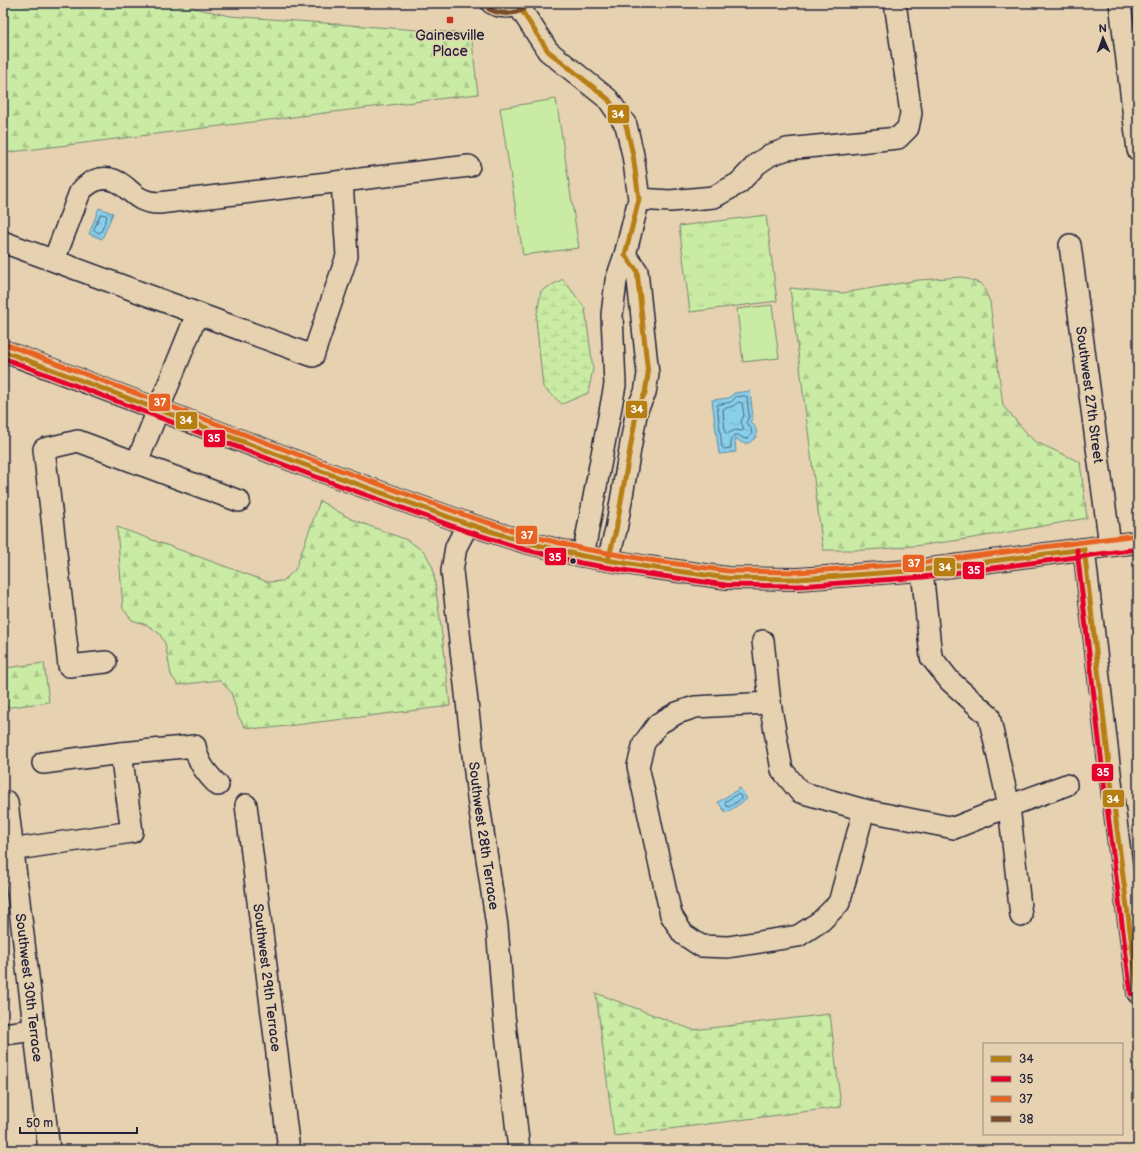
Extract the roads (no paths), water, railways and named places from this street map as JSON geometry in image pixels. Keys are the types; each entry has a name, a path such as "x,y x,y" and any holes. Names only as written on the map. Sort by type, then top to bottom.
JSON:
{"street":[{"path":"492,3 498,7 508,7 520,4 548,51 608,99 626,125 633,156 638,199 625,255 616,281 612,315 623,350 637,409"},
{"path":"638,199 670,201 714,197 739,183 756,164 770,155 787,149 898,138 908,128 911,113 894,3"},
{"path":"1120,3 1138,150"},
{"path":"54,260 80,192 86,185 94,180 106,178 116,180 140,199 149,203 159,203 469,166"},
{"path":"3,242 313,356 347,256 342,182"},
{"name":"Southwest 27th Street","path":"1070,245 1110,546"},
{"path":"608,560 616,530 637,409 645,393 648,374 637,271 625,255"},
{"path":"137,462 197,314"},
{"path":"583,556 623,350"},
{"path":"3,351 313,468 468,524 525,542 583,556 648,567 727,578 798,579 922,570 1138,542"},
{"path":"106,662 69,666 44,448 78,441 239,501"},
{"name":"Southwest 28th Terrace","path":"468,524 456,547 452,570 478,798 497,926 504,1015 519,1150"},
{"path":"1084,549 1112,790 1138,993"},
{"path":"922,570 931,657 950,681 988,716 1009,806 1021,916"},
{"path":"763,641 770,703 782,770 800,792 864,810 954,828 1066,785"},
{"path":"770,703 695,706 677,713 658,724 644,743 638,766 671,915 683,934 702,946 728,947 798,936 822,921 839,903 864,810"},
{"path":"43,763 121,753 195,746 196,756 202,767 218,785"},
{"path":"8,851 132,832 121,753"},
{"name":"Southwest 30th Terrace","path":"7,802 8,851 35,1030 49,1150"},
{"name":"Southwest 29th Terrace","path":"246,805 289,1150"},
{"path":"3,1034 35,1030"}],"water":[{"path":"99,208 113,213 102,239 89,234"},
{"path":"750,391 753,417 750,422 756,428 756,437 749,443 742,443 737,439 735,440 736,452 719,454 712,400 729,398 734,393"},
{"path":"740,788 747,799 726,813 718,802"}],"place":[{"name":"Gainesville Place","path":"450,20"}]}
